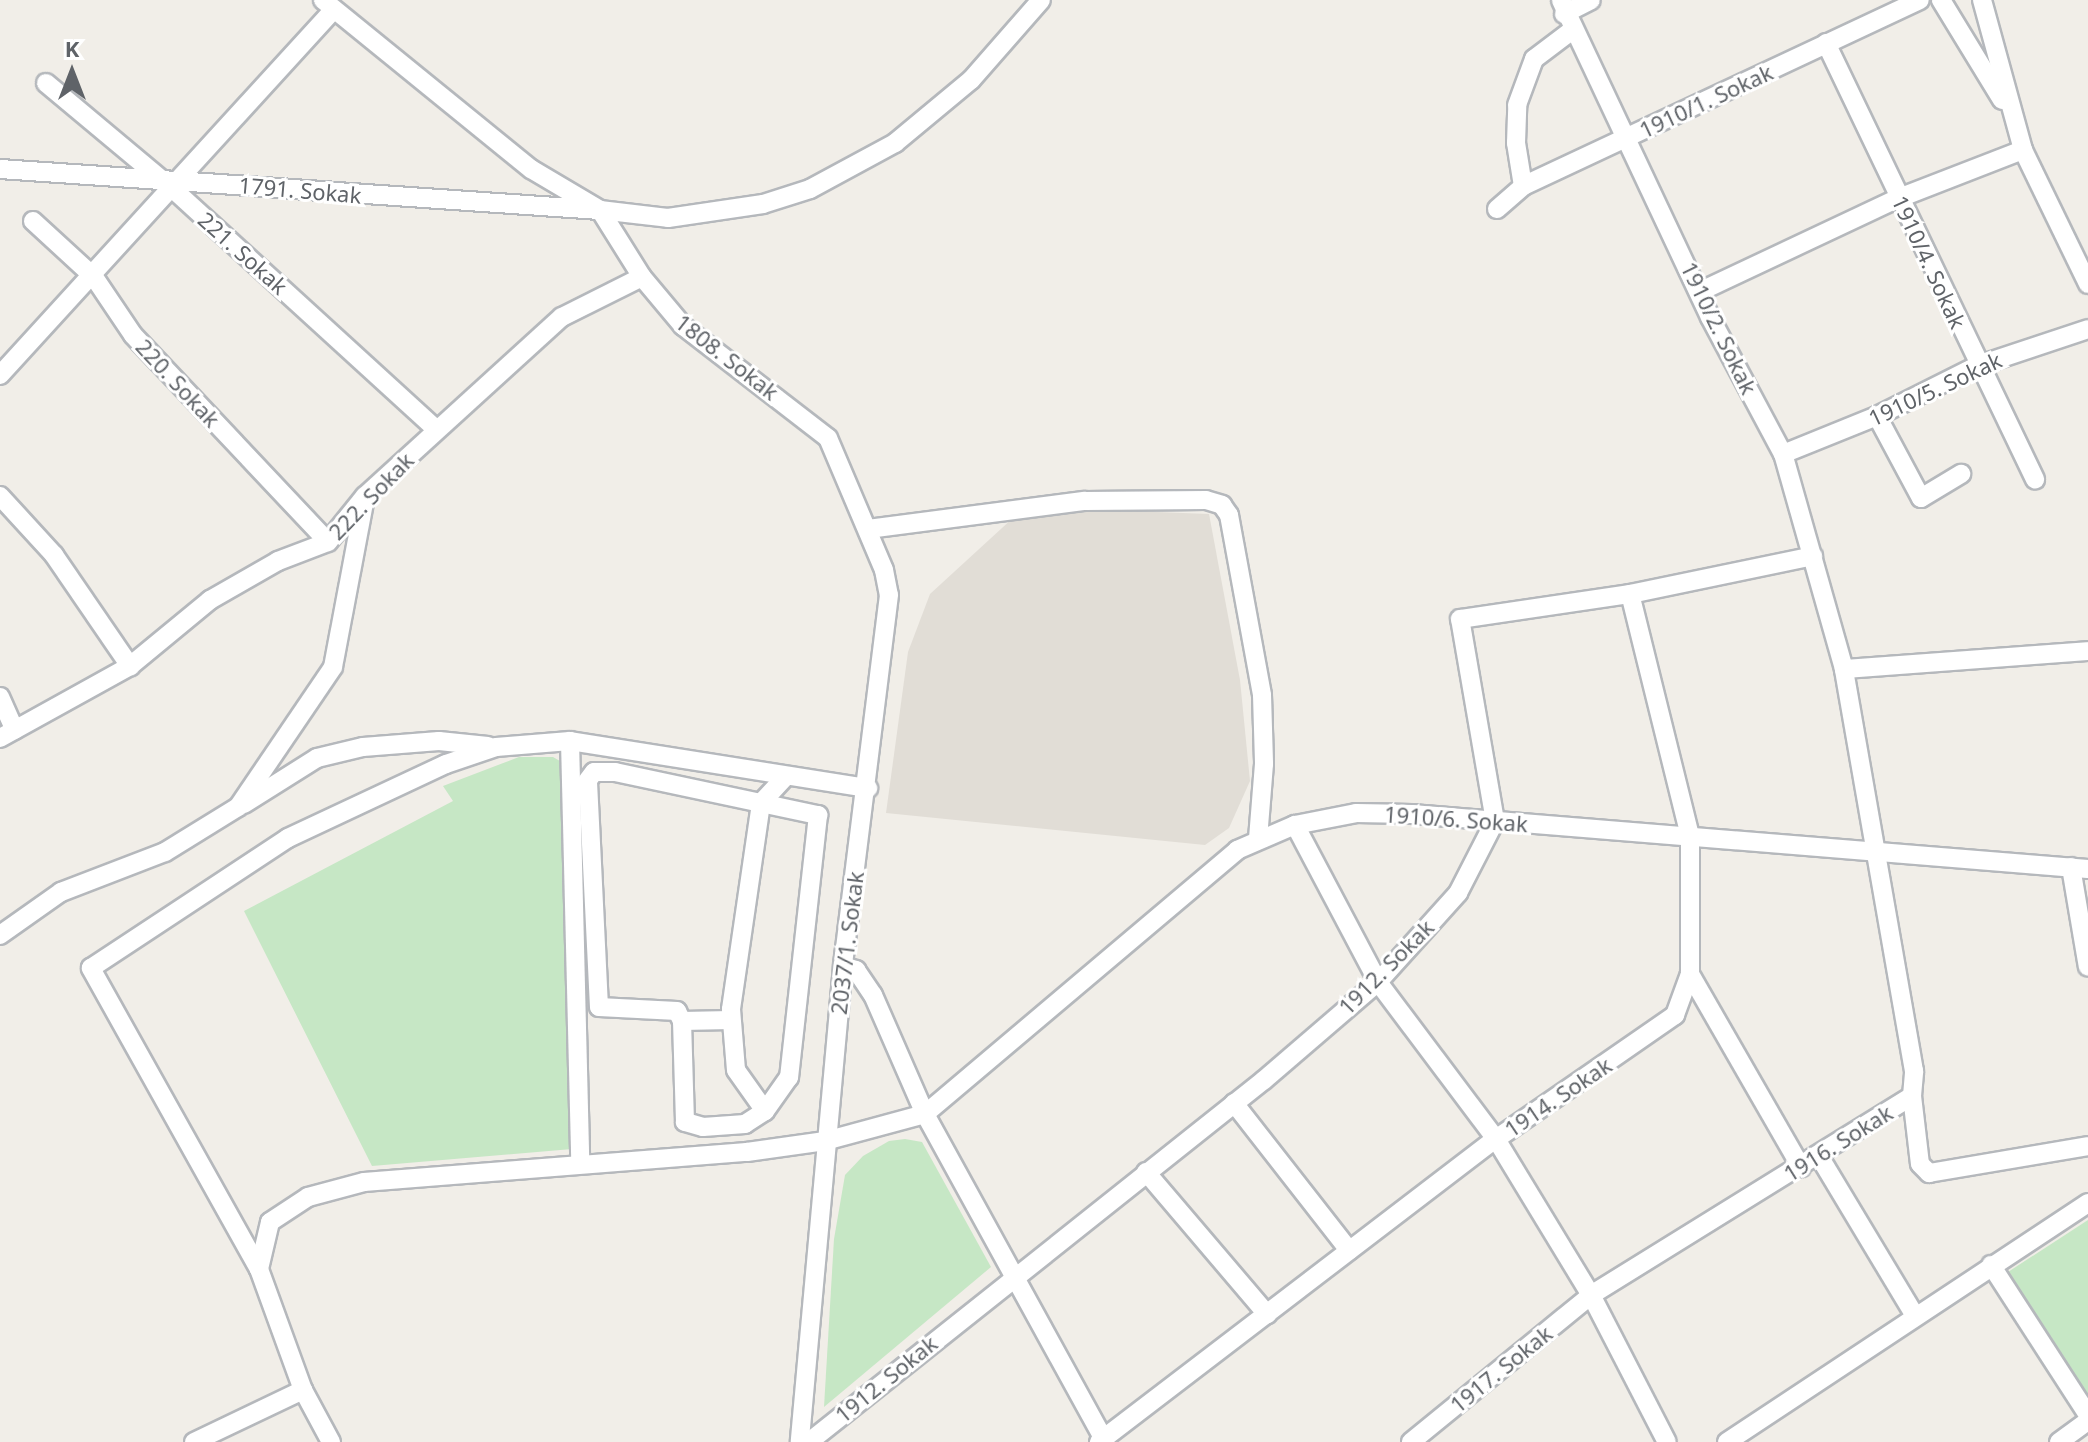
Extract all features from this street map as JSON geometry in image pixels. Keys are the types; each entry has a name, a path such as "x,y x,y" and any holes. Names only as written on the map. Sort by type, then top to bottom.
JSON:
{"street":[{"name":"1791. Sokak","path":"0,169 600,210 668,218 763,204 810,189 895,143 971,80 1041,0"},
{"path":"1523,186 1516,143 1517,105 1534,59 1566,15 1591,0"},
{"name":"1910/1. Sokak","path":"1497,209 1523,186 1920,0"},
{"path":"1941,0 2010,113"},
{"path":"1982,0 2010,113 2023,150 2088,284"},
{"name":"1791. Sokak","path":"328,5 531,169 600,210"},
{"path":"4,364 94,277 328,5"},
{"name":"1910/2. Sokak","path":"1566,15 1783,454 1844,669 1873,850"},
{"name":"1910/4. Sokak","path":"1826,43 1977,366 2035,479"},
{"name":"221. Sokak","path":"46,83 172,183 436,429"},
{"path":"1701,291 1899,198 2023,150"},
{"name":"1808. Sokak","path":"600,210 642,277 683,326 817,425 838,454"},
{"name":"220. Sokak","path":"33,221 94,277 133,335 328,542"},
{"name":"222. Sokak","path":"7,734 130,666 210,600 278,561 328,542 365,496 562,317 642,277"},
{"name":"1910/5. Sokak","path":"1783,454 1877,416 1977,366 2088,329"},
{"path":"1877,416 1921,498 1961,474"},
{"name":"2037/1. Sokak","path":"800,1442 843,966 868,788 889,595 868,529 838,454"},
{"path":"0,496 54,555 130,666"},
{"path":"238,807 333,667 365,496"},
{"path":"868,529 1099,500 1206,500 1222,505 1229,515 1262,695 1264,764 1258,839"},
{"path":"1495,821 1460,619 1630,594 1813,556"},
{"name":"1914. Sokak","path":"1102,1441 1496,1139 1675,1015 1690,974 1690,836 1630,594"},
{"path":"1844,669 2088,651"},
{"path":"0,697 7,734"},
{"path":"0,935 61,892 165,852 317,758 363,747 439,741 496,747 570,741 868,788"},
{"path":"570,741 580,1164"},
{"path":"331,1442 303,1390 259,1269 91,968 288,838 418,776 496,747"},
{"path":"594,772 615,772 761,803 808,810 819,819 791,1070 765,1111 745,1124 703,1127 685,1122 682,1021 677,1011 599,1007 588,780 594,772"},
{"path":"765,1111 736,1070 731,1020 761,803 786,776"},
{"name":"1910/6. Sokak","path":"925,1114 1237,850 1295,825 1356,813 1495,821 2080,868"},
{"name":"1912. Sokak","path":"809,1442 1013,1275 1234,1103 1378,982 1458,893 1495,821"},
{"path":"1295,825 1378,982 1496,1139 1591,1295 1667,1442"},
{"name":"1916. Sokak","path":"1591,1295 1912,1096 1914,1071 1873,850"},
{"path":"2080,868 2088,967"},
{"path":"843,966 856,970 873,995 925,1114 1102,1441"},
{"path":"1690,974 1801,1167"},
{"path":"682,1021 731,1020"},
{"path":"1912,1096 1920,1164 1929,1173 2088,1146"},
{"path":"1234,1103 1349,1250"},
{"path":"259,1269 270,1222 308,1197 335,1187 825,1141 925,1114"},
{"path":"1819,1156 1915,1316"},
{"path":"1146,1172 1267,1314"},
{"path":"1727,1442 2088,1203"},
{"path":"1991,1265 2088,1415"},
{"name":"1917. Sokak","path":"1411,1442 1591,1295"},
{"path":"194,1442 303,1390"},
{"path":"2063,1441 2088,1421"}],"shaded area":[{"path":"1078,509 1209,514 1240,680 1250,781 1229,828 1205,845 886,813 908,652 930,594 1014,517"}],"green space":[{"path":"519,757 553,757 565,764 572,1149 372,1166 244,911 453,801 443,786"},
{"path":"905,1139 922,1142 991,1267 824,1407 834,1239 845,1175 863,1156 889,1141"},
{"path":"2088,1220 2088,1397 2008,1272"}]}
